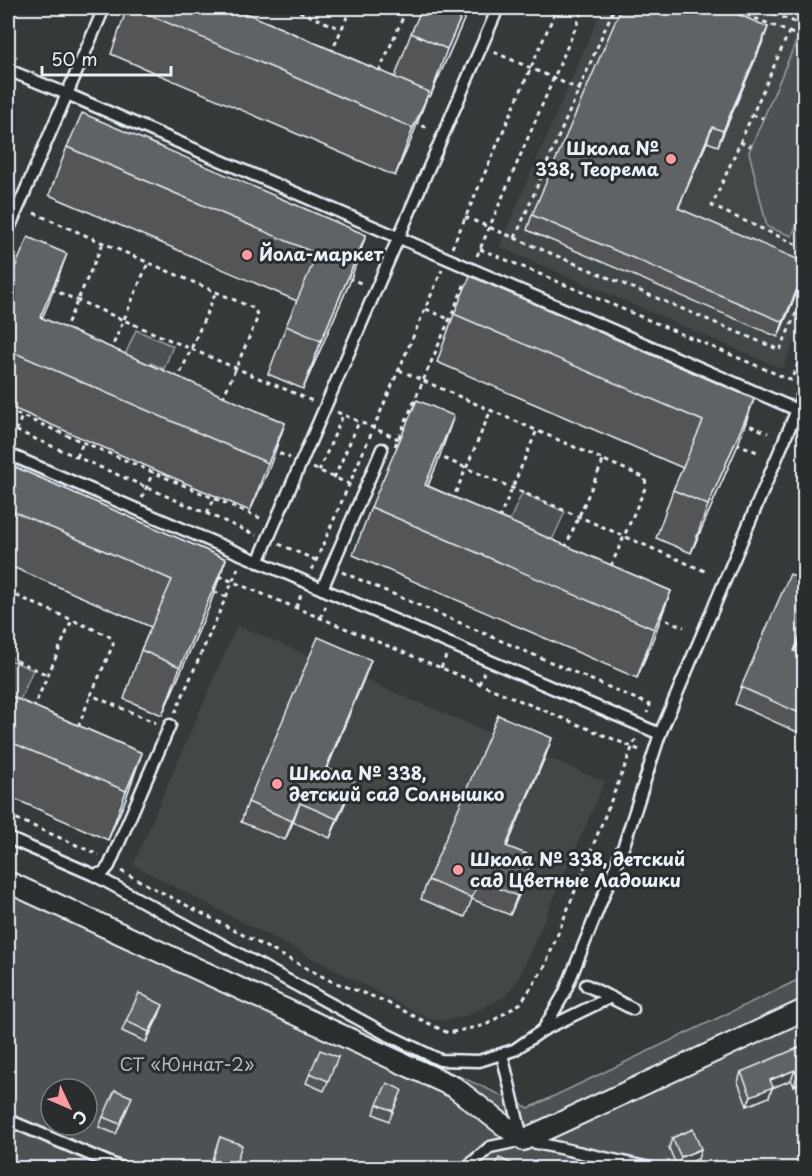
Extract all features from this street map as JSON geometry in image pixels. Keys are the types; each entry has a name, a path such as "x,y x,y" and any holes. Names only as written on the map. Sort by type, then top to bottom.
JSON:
{"street":[{"path":"8,882 454,1087 523,1140 804,1010"}],"lane":[{"path":"8,14 10,8"},
{"path":"8,231 104,8"},
{"path":"258,562 498,8"},
{"path":"8,70 796,410"},
{"path":"543,1030 564,994 624,845 660,734 804,391"},
{"path":"322,589 388,449"},
{"path":"8,454 660,734"},
{"path":"94,875 102,873 109,866 170,725"},
{"path":"8,838 94,875 386,1034 440,1060 479,1061 514,1050 543,1030 611,997"},
{"path":"586,985 633,1009"},
{"path":"502,1054 523,1140"},
{"path":"8,1120 122,1168"},
{"path":"466,1168 490,1147 523,1140 650,1168"}],"path":[{"path":"241,26 249,8"},
{"path":"291,8 341,29"},
{"path":"328,60 351,8"},
{"path":"375,81 407,8"},
{"path":"296,608 556,8"},
{"path":"388,449 398,439 584,8"},
{"path":"515,238 614,8"},
{"path":"730,8 804,39"},
{"path":"751,8 754,17"},
{"path":"757,8 803,26 798,8"},
{"path":"789,32 712,206 804,248"},
{"path":"481,47 585,93"},
{"path":"752,115 764,118"},
{"path":"408,119 418,124"},
{"path":"740,142 751,146"},
{"path":"34,213 254,308 257,315 219,406"},
{"path":"465,217 780,350 804,295"},
{"path":"64,332 103,243"},
{"path":"480,249 791,380 804,350"},
{"path":"107,357 148,263"},
{"path":"342,275 361,284"},
{"path":"46,287 413,445"},
{"path":"175,386 216,292"},
{"path":"426,309 460,324"},
{"path":"399,370 641,475 646,481 610,569"},
{"path":"8,410 260,518"},
{"path":"450,506 491,410"},
{"path":"319,471 344,415"},
{"path":"16,431 22,416"},
{"path":"741,421 768,433"},
{"path":"334,478 358,422"},
{"path":"8,427 253,533"},
{"path":"498,521 537,430"},
{"path":"727,439 759,453"},
{"path":"77,457 83,442"},
{"path":"265,448 276,452"},
{"path":"434,454 707,572"},
{"path":"565,550 604,459"},
{"path":"207,513 214,499"},
{"path":"279,544 316,560"},
{"path":"341,571 650,705"},
{"path":"212,573 646,753"},
{"path":"170,725 226,597 206,588"},
{"path":"8,592 110,636 113,642 75,734"},
{"path":"652,613 684,627"},
{"path":"31,715 72,620"},
{"path":"8,657 48,675"},
{"path":"92,695 158,724"},
{"path":"118,870 331,981 382,1000 448,1033 486,1025 521,1003 545,966 641,726"},
{"path":"8,815 106,857"}],"shaded area":[{"name":"Школа № 338, Теорема","path":"602,8 804,8 804,321 782,369 499,247"},
{"path":"237,625 605,782 521,973 505,996 463,1017 440,1021 429,1019 133,865"}],"green space":[{"path":"796,42 804,44 804,206 792,236 767,227 749,152"},
{"path":"136,330 173,346 164,369 151,363 146,375 121,364"},
{"path":"522,493 565,512 548,549 505,531"},
{"path":"8,659 33,670 16,709 8,705"},
{"name":"СТ «Юннат-2»","path":"8,870 529,1108 804,977 804,1168 8,1168"}],"building":[{"path":"133,8 234,8 429,92 413,128"},
{"path":"422,8 465,8 447,49 411,33"},
{"path":"621,8 723,8 768,27 723,131 712,127 678,208 804,262 804,273 783,322 532,215"},
{"path":"82,113 366,235 321,341 286,326 317,254 67,147"},
{"path":"28,237 67,254 40,317 285,423 268,463 8,350 8,284"},
{"path":"470,276 754,399 708,505 673,490 703,421 454,314"},
{"path":"417,400 454,416 425,485 671,591 654,629 371,507"},
{"path":"8,464 226,559 180,667 141,650 172,580 8,509"},
{"path":"804,566 804,625 794,651 804,655 804,715 741,687 790,574 799,578"},
{"path":"318,637 371,660 326,768 354,780 337,819 300,803 292,821 248,802"},
{"path":"8,695 142,753 126,791 8,741"},
{"path":"498,715 552,738 506,846 534,857 517,896 479,880 472,898 428,880"},
{"path":"139,993 163,1005 149,1032 126,1021"},
{"path":"800,1047 804,1058 804,1072 797,1076 795,1070 770,1080 773,1087 751,1096 741,1072"},
{"path":"320,1050 338,1057 328,1081 310,1073"},
{"path":"387,1083 402,1090 393,1111 377,1104"},
{"path":"115,1090 132,1097 120,1124 103,1117"},
{"path":"693,1129 701,1149 681,1157 672,1138"},
{"path":"220,1137 242,1145 234,1168 211,1164"},
{"path":"499,1158 521,1168 494,1168"},
{"path":"44,1162 59,1168 41,1168"}],"place":[{"name":"Школа № 338, Теорема","path":"671,159"},
{"name":"Йола-маркет","path":"247,255"},
{"name":"Школа № 338, детский сад Солнышко","path":"277,784"},
{"name":"Школа № 338, детский сад Цветные Ладошки","path":"458,870"}]}
